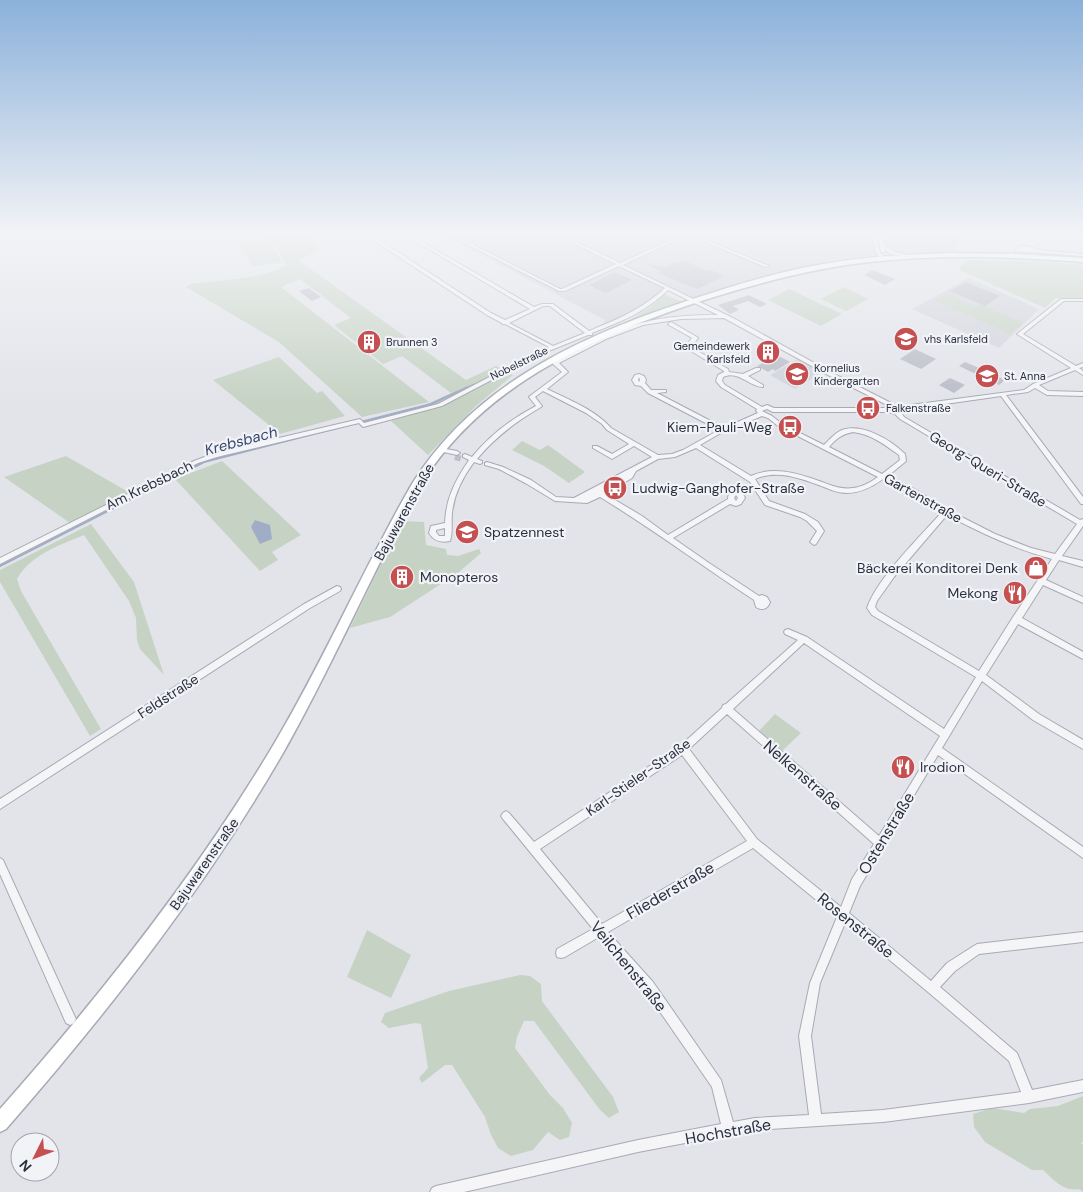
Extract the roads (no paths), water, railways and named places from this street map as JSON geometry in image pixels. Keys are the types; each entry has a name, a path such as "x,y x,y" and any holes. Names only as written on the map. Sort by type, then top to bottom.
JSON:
{"main road":[{"name":"Bajuwarenstraße","path":"0,1123 77,1035 169,915 236,818 280,746 414,488 440,450 491,400 527,372 548,360 592,338 729,291"}],"street":[{"path":"454,291 504,323 552,347"},
{"path":"502,291 534,309"},
{"name":"Nobelstraße","path":"362,423 440,405 518,363 552,347 590,334 644,308 665,291"},
{"path":"673,291 724,316 889,407 900,410 1026,391 1035,385 1083,365"},
{"path":"1083,300 1063,300 1020,334 1083,373"},
{"path":"504,323 534,309 551,305 590,334"},
{"path":"448,525 454,490 508,424 539,406 532,397 565,372 555,363 603,339 645,324 724,316"},
{"path":"669,321 695,338 688,347 723,367 727,373"},
{"path":"744,376 758,369"},
{"path":"761,386 744,376 727,373 720,376 719,381 723,386 761,412 889,407"},
{"path":"642,383 650,392 724,430"},
{"path":"1035,385 1047,393 1082,395"},
{"path":"543,389 588,412 606,424 609,429 656,457"},
{"path":"650,392 664,391"},
{"path":"1002,394 1083,502"},
{"name":"Georg-Queri-Straße","path":"900,410 902,418 1081,522"},
{"path":"487,464 529,482 555,499 587,501 597,492 630,476 634,470 656,457 673,456 761,412"},
{"name":"Gartenstraße","path":"772,413 780,425 914,492 946,512 1012,544 1083,564"},
{"name":"Am Krebsbach","path":"0,561 215,455 362,423"},
{"path":"750,479 758,474 777,473 804,477 846,492 862,488 883,476 902,461 902,454 860,428 849,429 829,442 825,448"},
{"path":"595,448 612,457 633,444"},
{"path":"696,445 750,479 767,504 790,509 813,520 821,531 814,542"},
{"path":"440,450 446,454 476,461"},
{"path":"597,492 640,518 758,599"},
{"path":"668,538 731,500"},
{"path":"946,512 906,556 874,599 871,608 876,613 981,676 1036,717 1083,745"},
{"name":"Ostenstraße","path":"816,1120 806,1036 815,983 842,913 856,884 880,843 981,676 1016,619 1081,522"},
{"path":"1042,580 1083,600"},
{"name":"Feldstraße","path":"0,804 307,606 337,589"},
{"path":"1016,619 1083,656"},
{"path":"788,632 804,639 945,735"},
{"name":"Karl-Stieler-Straße","path":"532,848 683,749 804,639"},
{"name":"Nelkenstraße","path":"726,708 880,843"},
{"name":"Rosenstraße","path":"683,749 754,842 842,913 1013,1057 1029,1097"},
{"path":"937,749 1083,852"},
{"name":"Veilchenstraße","path":"506,816 649,986 717,1084 729,1130"},
{"name":"Fliederstraße","path":"561,953 754,842"},
{"path":"0,863 70,1019"},
{"path":"932,988 951,967 977,949 1083,937"},
{"name":"Hochstraße","path":"436,1192 638,1146 755,1124 883,1116 1029,1097 1083,1086"}],"water":[{"path":"255,520 270,525 272,539 260,544 251,527"}],"waterway":[{"name":"Krebsbach","path":"465,388 474,384"},
{"name":"Krebsbach","path":"0,566 204,462 431,404 468,387"}],"tunnel":[{"path":"455,457 462,459"}],"place":[{"name":"vhs Karlsfeld","path":"906,339"},
{"name":"Brunnen 3","path":"369,342"},
{"name":"Gemeindewerk Karlsfeld","path":"768,352"},
{"name":"Kornelius Kindergarten","path":"797,374"},
{"name":"St. Anna","path":"987,376"},
{"name":"Falkenstraße","path":"868,408"},
{"name":"Kiem-Pauli-Weg","path":"790,427"},
{"name":"Ludwig-Ganghofer-Straße","path":"615,488"},
{"name":"Spatzennest","path":"467,532"},
{"name":"Bäckerei Konditorei Denk","path":"1036,568"},
{"name":"Monopteros","path":"402,577"},
{"name":"Mekong","path":"1015,593"},
{"name":"Irodion","path":"903,767"}]}
